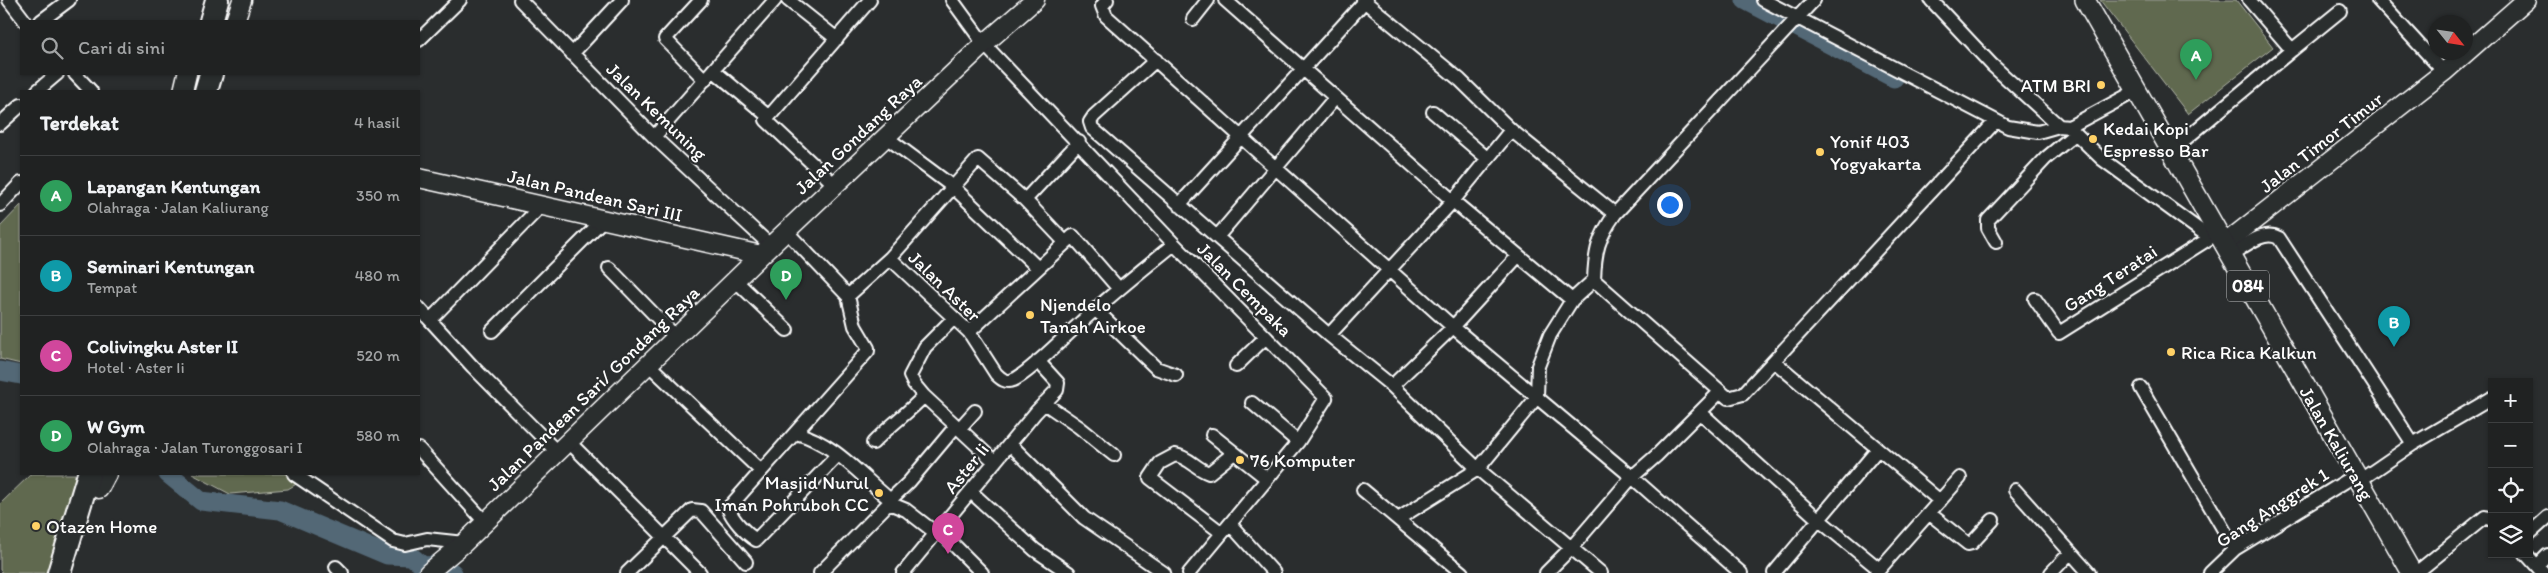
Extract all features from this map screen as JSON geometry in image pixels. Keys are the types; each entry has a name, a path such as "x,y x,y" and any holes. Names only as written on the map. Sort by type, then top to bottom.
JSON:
{"highway":[{"path":"211,20 217,0"},
{"path":"225,20 231,0"},
{"path":"192,90 196,75"},
{"path":"206,90 210,75"},
{"path":"63,571 92,485"}],"main road":[{"name":"Jalan Kaliurang","path":"2085,0 2171,151 2220,242 2412,573"}],"street":[{"path":"9,0 24,20"},
{"path":"42,20 69,0"},
{"path":"201,20 207,0"},
{"path":"236,20 242,0"},
{"path":"420,39 460,0"},
{"name":"Jalan Kemuning","path":"520,0 766,251"},
{"path":"572,54 622,0"},
{"path":"701,0 665,39 709,75 769,117"},
{"path":"654,137 775,0"},
{"path":"788,0 837,39"},
{"path":"836,185 766,120 870,0"},
{"name":"Jalan Cempaka","path":"952,0 984,44 1174,244 1326,398 1298,442 1266,478 1190,572"},
{"name":"Jalan Gondang Raya","path":"766,251 984,44 1035,0"},
{"path":"1107,0 1102,6 1106,16 1453,327 1632,476 1741,573"},
{"path":"1193,19 1208,0"},
{"path":"1225,0 1453,201 1572,300"},
{"path":"1179,205 1365,0 1460,80 1511,130 1615,214"},
{"path":"1763,0 1995,122 2015,129 2038,132 2068,129 2136,91"},
{"path":"1398,519 1478,469 1537,397 1538,366 1550,335 1572,300 1594,280 1596,248 1602,233 1615,214 1814,0"},
{"path":"1931,0 1992,65 2102,159 2220,242 2273,235 2279,238 2413,444"},
{"path":"2378,0 2444,72"},
{"name":"Jalan Timor Timur","path":"2220,242 2444,72 2526,0"},
{"path":"2250,1 2292,50"},
{"path":"2171,151 2340,11"},
{"path":"1156,60 1094,116 1090,125 1328,335 1392,386 1478,469 1601,573"},
{"path":"38,90 56,75"},
{"path":"76,75 90,90"},
{"path":"183,90 187,75"},
{"path":"215,90 220,75"},
{"path":"1217,237 1277,169 1335,98"},
{"path":"0,124 20,106"},
{"path":"1433,112 1488,159"},
{"path":"1594,280 1720,392 1728,398 1743,394 1775,362 1995,122"},
{"path":"1996,242 1988,228 1988,220 2046,158 2068,129"},
{"path":"1328,335 1453,201 1511,130"},
{"path":"886,137 952,188 1038,268"},
{"path":"1025,200 1079,142"},
{"path":"848,296 890,258 975,160 980,159 1025,200 1065,242"},
{"name":"Jalan Pandean Sari III","path":"420,178 604,219 766,251"},
{"path":"0,205 20,185"},
{"path":"431,319 543,204"},
{"path":"492,331 604,219"},
{"path":"786,231 848,296 855,326 868,348 868,352 728,508 749,536 756,540 838,455"},
{"path":"969,332 1073,236 1120,289"},
{"name":"Gang Teratai","path":"2034,299 2059,333 2220,242"},
{"name":"Jalan Aster","path":"890,258 969,332 996,374 1004,381 1015,380 1095,309 1174,244"},
{"name":"Jalan Pandean Sari/ Gondang Raya","path":"428,573 459,547 766,251"},
{"path":"1392,386 1453,327 1518,256"},
{"path":"609,268 676,337"},
{"path":"735,280 787,330"},
{"path":"420,309 473,367 663,536 700,573"},
{"path":"1095,309 1156,368 1176,375"},
{"path":"954,318 924,347 910,376 924,396 995,462"},
{"path":"1236,366 1266,336"},
{"name":"Aster Ii","path":"903,573 1058,387 1058,383 1038,360"},
{"path":"1775,362 1940,501"},
{"path":"648,364 761,472"},
{"path":"2141,388 2235,549"},
{"path":"1546,573 1572,547 1632,476 1720,392"},
{"path":"873,443 887,428 904,416 924,396"},
{"name":"Gang Anggrek 1","path":"2210,573 2235,549 2488,400"},
{"path":"1252,403 1298,442"},
{"path":"1044,404 1079,427 1114,455"},
{"path":"820,573 975,411"},
{"path":"1701,412 1878,571 1960,478"},
{"path":"796,433 812,438 838,455 867,478 889,502 906,510 938,532 979,570"},
{"path":"1212,434 1266,478"},
{"path":"1010,444 1084,518 1164,573"},
{"path":"1774,573 1818,518 1878,449"},
{"path":"420,450 485,522"},
{"path":"1234,453 1209,473 1201,470 1184,457 1175,455 1160,463 1150,478 1226,528 1274,573"},
{"path":"295,475 393,541 404,544 427,539 459,547"},
{"path":"1363,490 1462,573"},
{"path":"2015,490 2069,554 2089,573"},
{"path":"971,492 1054,569 1069,573"},
{"path":"627,573 687,513 697,510 705,515 746,562"},
{"path":"1930,514 1968,544 1972,543 1993,520"},
{"path":"2416,573 2485,517 2488,518"},
{"path":"2533,530 2548,517"},
{"path":"2050,573 2069,554"},
{"path":"2530,558 2540,569 2548,555"}],"green space":[{"path":"2100,0 2236,0 2273,47 2188,114"},
{"path":"20,206 20,364 0,359 0,227"},
{"path":"30,475 75,475 73,496 51,565 45,573 3,573 0,570 0,504"},
{"path":"194,475 311,475 288,489 230,494"}],"waterway":[{"path":"1745,0 1894,78"},
{"path":"0,371 20,375"},
{"path":"169,475 201,501 280,510 387,555 411,556 423,566 439,565 453,573"}],"place":[{"name":"Lapangan Kentungan","path":"2196,80"},
{"name":"ATM BRI","path":"2101,85"},
{"name":"Kedai Kopi Espresso Bar","path":"2093,139"},
{"name":"Yonif 403 Yogyakarta","path":"1820,152"},
{"name":"W Gym","path":"786,300"},
{"name":"Njendelo Tanah Airkoe","path":"1030,315"},
{"name":"Seminari Kentungan","path":"2394,347"},
{"name":"Rica Rica Kalkun","path":"2171,352"},
{"name":"76 Komputer","path":"1240,460"},
{"name":"Masjid Nurul Iman Pohruboh CC","path":"879,493"},
{"name":"Otazen Home","path":"36,526"},
{"name":"Colivingku Aster II","path":"948,554"}]}
